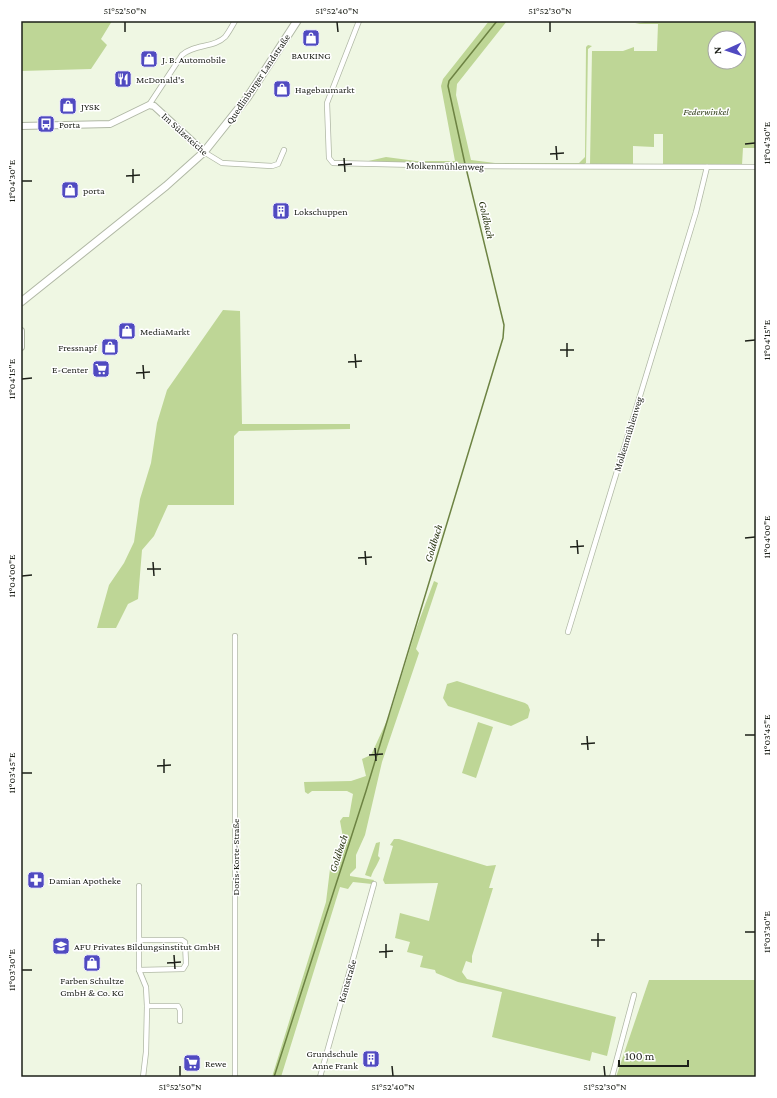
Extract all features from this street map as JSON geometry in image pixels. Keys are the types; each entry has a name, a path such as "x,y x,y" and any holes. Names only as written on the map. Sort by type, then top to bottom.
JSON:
{"main road":[{"name":"Quedlinburger Landstraße","path":"204,152 247,98 297,21"},
{"path":"21,302 166,186 204,152"}],"street":[{"path":"21,126 110,124 149,105 182,55 187,50 216,42 225,37 235,21"},
{"name":"Molkenmühlenweg","path":"359,21 327,103 329,158 333,163 340,165 756,167"},
{"name":"Im Sülzeteiche","path":"149,105 154,106 204,152 222,163 272,166 278,164 284,150"},
{"name":"Molkenmühlenweg","path":"568,632 696,212 707,167"},
{"path":"21,331 21,347"},
{"name":"Doris-Korte-Straße","path":"234,1077 235,636"},
{"name":"Kantstraße","path":"320,1077 374,884"},
{"path":"139,886 139,970 146,987 147,1006 146,1052 143,1077"},
{"path":"139,940 182,940 185,942 186,964 183,969 139,970"},
{"path":"612,1077 634,995"},
{"path":"147,1006 178,1006 180,1010 180,1021"}],"green space":[{"path":"21,21 112,21 101,39 107,45 91,69 21,71"},
{"path":"489,21 507,21 457,84 456,95 471,160 495,163 579,163 585,157 586,47 588,45 592,46 588,49 586,163 583,165 359,164 359,161 364,162 386,157 416,161 455,161 441,86 443,79"},
{"name":"Federwinkel","path":"650,21 756,21 756,148 743,148 742,165 663,165 663,134 654,134 654,147 633,146 633,164 590,164 592,51 623,51 634,47 634,51 657,51 658,24 635,24"},
{"path":"223,310 240,311 242,424 350,424 350,429 239,431 234,436 234,505 168,505 154,536 142,550 138,599 128,604 116,628 97,628 109,585 124,563 134,542 140,499 151,463 157,423 167,390"},
{"path":"434,581 438,583 416,649 419,653 382,762 365,835 356,855 356,868 350,874 350,876 374,880 372,884 353,882 348,889 340,887 281,1077 272,1077 326,902 330,869 339,859 344,843 340,821 343,817 349,817 353,794 347,791 312,791 308,794 305,792 304,782 351,781 366,776 362,759 371,755 390,714 416,629"},
{"path":"457,681 525,703 528,705 530,710 528,718 511,726 448,706 443,698 447,684"},
{"path":"478,722 493,727 476,778 462,773"},
{"path":"394,839 399,839 487,866 496,865 489,888 493,888 472,956 472,963 466,961 462,972 467,979 616,1017 607,1056 592,1052 590,1061 492,1037 502,992 458,982 436,973 435,970 420,967 423,956 407,952 410,942 395,938 400,913 429,921 438,883 385,884 383,880 393,846 390,845"},
{"path":"380,842 378,856 380,858 379,861 371,877 365,875 376,843"},
{"path":"649,980 756,980 756,1077 616,1077"}],"waterway":[{"name":"Goldbach","path":"465,164 448,86 449,81 497,21"},
{"name":"Goldbach","path":"274,1077 366,791 503,338 504,325 466,168"}],"place":[{"name":"BAUKING","path":"311,38"},
{"name":"J. B. Automobile","path":"149,59"},
{"name":"McDonald's","path":"123,79"},
{"name":"Hagebaumarkt","path":"282,89"},
{"name":"JYSK","path":"68,106"},
{"name":"Porta","path":"46,124"},
{"name":"porta","path":"70,190"},
{"name":"Lokschuppen","path":"281,211"},
{"name":"MediaMarkt","path":"127,331"},
{"name":"Fressnapf","path":"110,347"},
{"name":"E-Center","path":"101,369"},
{"name":"Damian Apotheke","path":"36,880"},
{"name":"AFU Privates Bildungsinstitut GmbH","path":"61,946"},
{"name":"Farben Schultze GmbH & Co. KG","path":"92,963"},
{"name":"Grundschule Anne Frank","path":"371,1059"},
{"name":"Rewe","path":"192,1063"}]}
